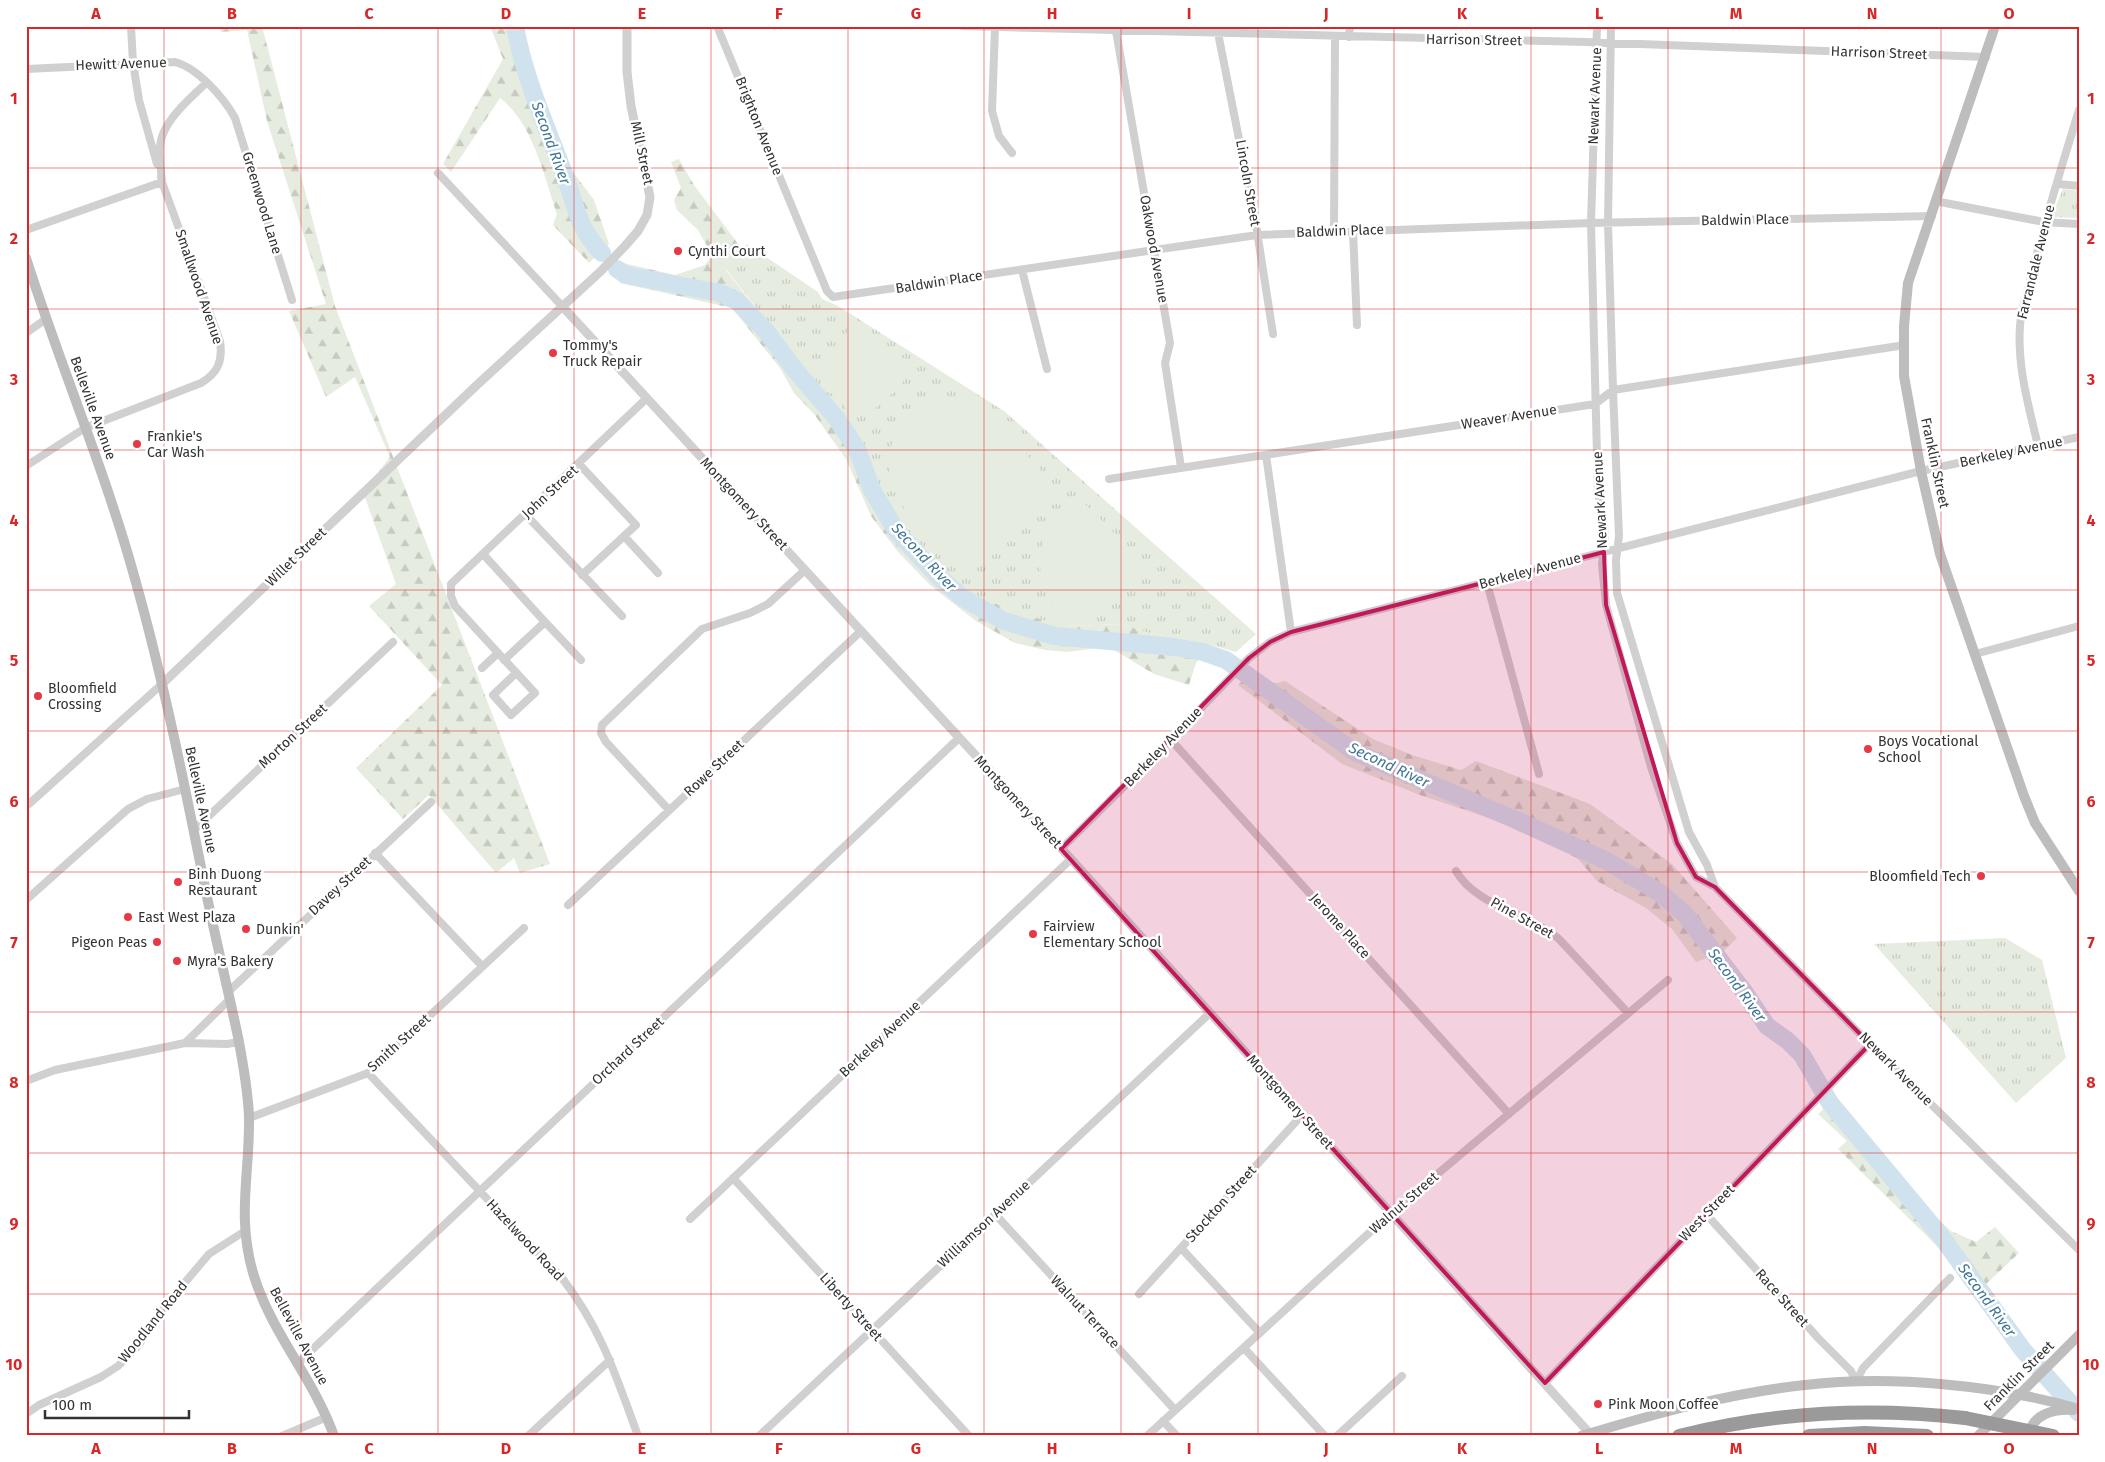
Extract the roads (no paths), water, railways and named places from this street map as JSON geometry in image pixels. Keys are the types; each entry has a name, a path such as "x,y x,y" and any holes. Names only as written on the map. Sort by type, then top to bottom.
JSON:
{"highway":[{"path":"1679,1436 1742,1422 1831,1412 1885,1412 1965,1418 2053,1436"},
{"path":"1809,1436 1865,1433 1927,1436"}],"main road":[{"name":"Franklin Street","path":"1995,26 1908,283 1904,376 1921,470 1940,554 2008,753 2035,823 2079,891"},
{"name":"Belleville Avenue","path":"26,258 134,577 162,684 239,1042 249,1118 244,1201 245,1231 250,1260 263,1300 327,1417 334,1436"},
{"name":"Franklin Street","path":"1978,1436 2079,1335"},
{"path":"1588,1435 1734,1396 1808,1384 1856,1382 1952,1386 2019,1395 2079,1410"},
{"path":"2029,1436 2030,1429 2036,1420 2051,1412 2079,1410"}],"street":[{"name":"Smallwood Avenue","path":"26,466 85,428 201,383 216,371 220,362 220,341 162,182 139,100 133,63 131,26"},
{"name":"Mill Street","path":"562,306 618,253 638,231 647,215 650,197 631,106 627,72 626,26"},
{"name":"Brighton Avenue","path":"718,26 800,225"},
{"name":"Harrison Street","path":"962,26 1597,42 1986,57"},
{"path":"1349,37 1350,26"},
{"name":"Newark Avenue","path":"1598,26 1591,223 1598,494 1603,512 1604,552 1602,564 1606,605 1651,767 1677,843 1696,877 1715,887 1870,1044 2079,1250"},
{"name":"Newark Avenue","path":"1611,26 1608,223 1612,390 1620,536 1617,593 1689,832 1707,865 1715,887"},
{"path":"995,27 992,110 999,136 1012,153"},
{"name":"Oakwood Avenue","path":"1116,31 1170,343 1165,363 1181,467"},
{"name":"Lincoln Street","path":"1218,33 1274,334"},
{"path":"1334,232 1335,36"},
{"name":"Hewitt Avenue","path":"26,69 175,62 188,68 206,83 229,108"},
{"name":"Smallwood Avenue","path":"162,182 160,157 162,135 175,116 206,83"},
{"name":"Greenwood Lane","path":"229,108 235,118 292,300"},
{"name":"Farrandale Avenue","path":"2038,446 2020,355 2020,325 2044,222 2058,184 2079,110"},
{"name":"Montgomery Street","path":"438,172 1061,849 1545,1383 1588,1435"},
{"path":"26,230 162,182"},
{"path":"2058,184 2079,186"},
{"path":"1935,201 2044,222 2079,224"},
{"name":"Baldwin Place","path":"800,225 827,291 834,297 1257,235 1591,223 1932,216"},
{"path":"1353,231 1357,325"},
{"path":"1022,270 1047,369"},
{"name":"Willet Street","path":"26,804 29,804 162,684 562,306"},
{"path":"26,333 46,319"},
{"path":"1596,404 1612,390 1905,344"},
{"name":"John Street","path":"498,653 455,606 451,596 451,584 647,398"},
{"name":"Weaver Avenue","path":"1109,479 1596,404"},
{"name":"Berkeley Avenue","path":"1061,849 1171,740 1249,658 1270,642 1291,632 1921,470 2079,437"},
{"path":"1266,455 1291,632"},
{"path":"579,464 636,525 582,575"},
{"path":"525,514 622,616"},
{"path":"624,536 658,573"},
{"path":"483,554 581,660"},
{"path":"669,810 606,742 601,733 602,724 702,628 750,613 768,604 805,570"},
{"path":"1487,583 1539,774"},
{"path":"504,660 545,622"},
{"path":"1975,654 2079,626"},
{"name":"Rowe Street","path":"568,905 861,631"},
{"name":"Morton Street","path":"194,830 393,642"},
{"path":"482,668 498,653 535,693 511,715 493,695 516,673"},
{"name":"Orchard Street","path":"297,1364 959,738"},
{"name":"Jerome Place","path":"1171,740 1509,1114"},
{"path":"26,900 128,809 147,799 185,789"},
{"name":"Davey Street","path":"185,1043 229,995 375,853 431,802"},
{"path":"375,853 482,966"},
{"name":"Berkeley Avenue","path":"690,1219 1071,860"},
{"name":"Pine Street","path":"1456,871 1470,890 1559,938 1628,1014"},
{"name":"Smith Street","path":"249,1118 368,1073 524,928"},
{"name":"Walnut Street","path":"1147,1436 1391,1213 1668,980"},
{"name":"Williamson Avenue","path":"759,1436 1210,1013"},
{"path":"26,1082 55,1070 185,1043 227,1044 239,1042"},
{"name":"West Street","path":"1545,1383 1870,1044"},
{"name":"Hazelwood Road","path":"368,1073 572,1291 596,1328 638,1436"},
{"name":"Stockton Street","path":"1139,1294 1302,1115"},
{"name":"Liberty Street","path":"733,1178 969,1436"},
{"name":"Walnut Terrace","path":"995,1214 1175,1410"},
{"name":"Race Street","path":"1706,1214 1850,1371 1856,1382"},
{"name":"Woodland Road","path":"26,1414 40,1405 101,1378 118,1366 138,1346 165,1306 209,1254 245,1231"},
{"path":"1181,1248 1260,1333"},
{"path":"1856,1382 1864,1368 1950,1278"},
{"path":"1244,1348 1325,1436"},
{"path":"528,1436 610,1360"},
{"path":"1337,1436 1402,1376"},
{"path":"282,1436 327,1417"},
{"path":"1163,1421 1177,1436"}],"waterway":[{"name":"Second River","path":"515,26 529,82 578,214 587,234 602,253"},
{"name":"Second River","path":"617,269 626,275 720,293 737,301 765,330 795,370 837,419 857,449 872,490 897,532 939,577 963,598 1004,621 1055,636 1175,647 1203,652 1226,660 1355,752 1521,822 1607,861 1660,893 1684,913 1745,993 1767,1026 1788,1041 1802,1055 1830,1103 1941,1236 2023,1350 2079,1413"}],"place":[{"name":"Cynthi Court","path":"678,251"},
{"name":"Tommy's Truck Repair","path":"553,353"},
{"name":"Frankie's Car Wash","path":"137,444"},
{"name":"Bloomfield Crossing","path":"38,696"},
{"name":"Boys Vocational School","path":"1868,749"},
{"name":"Bloomfield Tech","path":"1981,876"},
{"name":"Binh Duong Restaurant","path":"178,882"},
{"name":"East West Plaza","path":"128,917"},
{"name":"Dunkin'","path":"246,929"},
{"name":"Fairview Elementary School","path":"1033,934"},
{"name":"Pigeon Peas","path":"157,942"},
{"name":"Myra's Bakery","path":"177,961"},
{"name":"Pink Moon Coffee","path":"1598,1404"}]}
